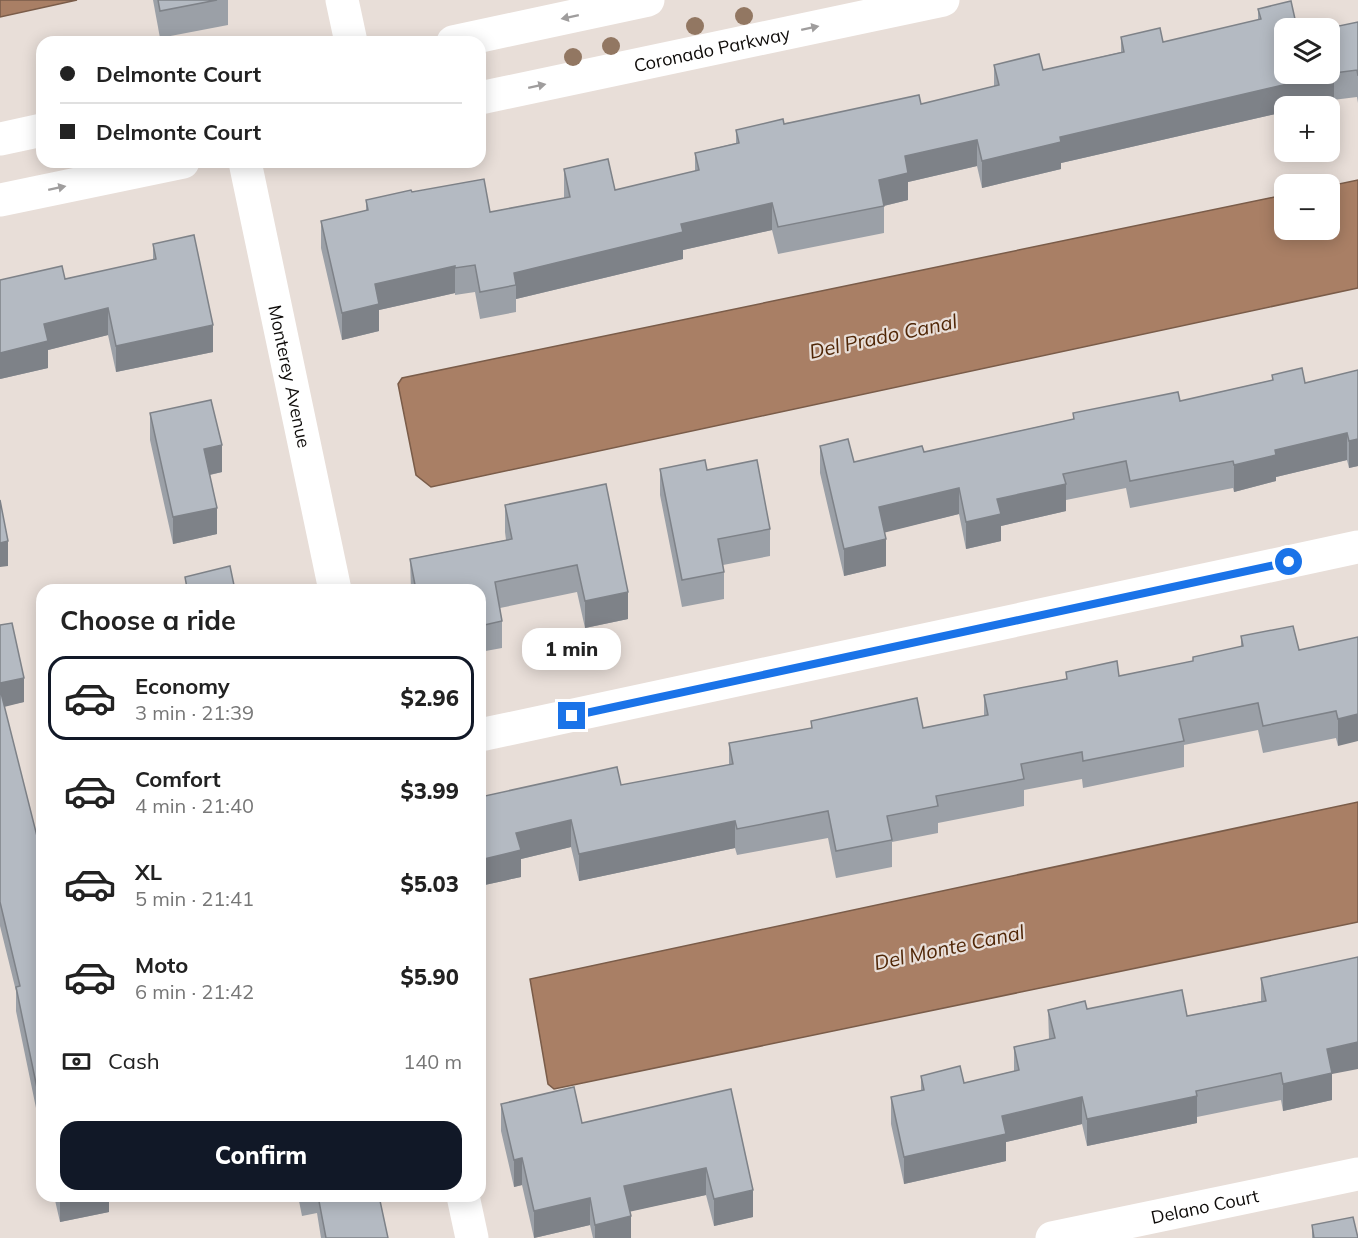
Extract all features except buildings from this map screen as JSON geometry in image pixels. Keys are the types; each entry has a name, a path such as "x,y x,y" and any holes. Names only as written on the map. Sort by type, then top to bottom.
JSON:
{"street":[{"path":"342,0 350,36"},
{"path":"481,36 648,0"},
{"name":"Coronado Parkway","path":"486,97 943,0"},
{"path":"0,139 36,131"},
{"path":"0,200 154,168"},
{"name":"Monterey Avenue","path":"246,168 335,584"},
{"path":"486,734 1358,547"},
{"name":"Delano Court","path":"1052,1238 1358,1174"},
{"path":"463,1202 472,1238"}],"water":[{"path":"0,0 77,0 0,17"},
{"name":"Del Prado Canal","path":"1358,180 1358,288 431,487 416,475 398,384 402,378 1274,197 1274,240 1340,240 1340,184"},
{"name":"Del Monte Canal","path":"1358,802 1358,922 554,1089 548,1084 530,979"}],"route":[{"path":"572,716 1289,562"}]}
